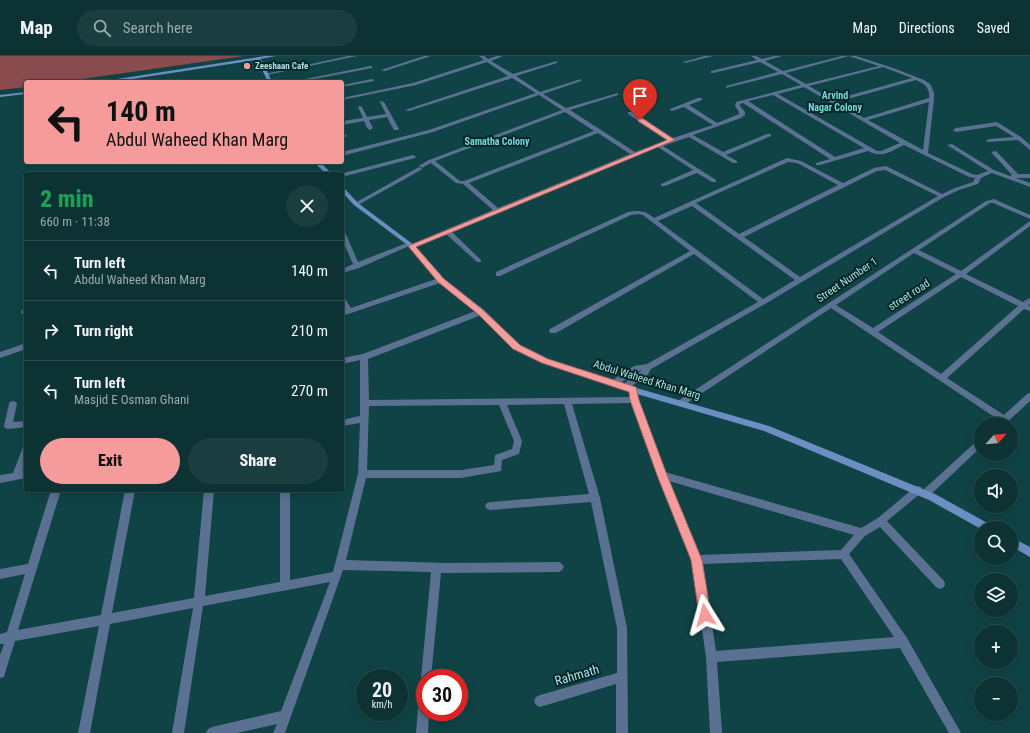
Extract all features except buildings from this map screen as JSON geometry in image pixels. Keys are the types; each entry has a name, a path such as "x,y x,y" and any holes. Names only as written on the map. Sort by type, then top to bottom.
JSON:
{"street":[{"path":"117,80 274,56"},
{"path":"267,74 355,56"},
{"path":"383,70 429,56"},
{"path":"481,56 634,154"},
{"path":"344,99 414,84 502,56"},
{"path":"685,62 711,56"},
{"path":"753,56 904,143 971,176 978,177 992,171"},
{"path":"713,72 780,56"},
{"path":"728,87 847,56"},
{"path":"851,56 915,79 931,89 932,99 925,153"},
{"path":"257,59 261,62 269,80"},
{"path":"407,110 555,62"},
{"path":"302,80 370,67"},
{"path":"344,270 448,232 634,154 742,115 742,112 737,106 738,103 882,67"},
{"path":"833,102 915,79"},
{"path":"344,86 372,80"},
{"path":"344,153 431,131 579,80"},
{"path":"0,96 24,93"},
{"path":"356,204 431,161 566,110 616,94"},
{"path":"774,94 876,153 882,153 904,143"},
{"path":"672,110 700,99"},
{"path":"863,120 932,99"},
{"path":"744,101 834,159"},
{"path":"382,102 396,129"},
{"path":"685,105 717,125"},
{"path":"360,107 370,128"},
{"path":"630,113 672,140"},
{"path":"344,123 388,115"},
{"path":"956,130 997,124 1019,138 1030,148"},
{"path":"431,161 458,182 465,183 598,131"},
{"path":"688,134 736,162"},
{"path":"723,154 769,135"},
{"path":"989,141 1019,138"},
{"path":"658,145 714,181"},
{"path":"950,145 992,171 1030,185"},
{"path":"818,164 868,149"},
{"path":"994,152 1016,176"},
{"path":"344,174 413,157"},
{"path":"653,221 789,160 799,162 842,185"},
{"path":"320,164 326,172"},
{"path":"739,237 876,168 886,168 942,196"},
{"path":"663,185 698,170"},
{"path":"1008,176 1030,176"},
{"path":"614,383 637,368 648,367 763,302 942,196 976,183 978,177"},
{"path":"465,183 498,211"},
{"name":"Abdul Waheed Khan Marg","path":"344,191 356,204 410,245 441,280 480,312 516,347 545,361 629,388 766,428 921,492 975,521"},
{"name":"Street Number 1","path":"681,403 988,202 994,201 1030,217"},
{"path":"692,203 800,280"},
{"path":"498,274 634,212 642,213 763,302"},
{"name":"street road","path":"873,332 960,275 1030,223"},
{"path":"448,232 479,261"},
{"path":"344,237 357,266"},
{"path":"913,250 960,275 1027,307"},
{"path":"552,331 694,251"},
{"path":"344,314 441,280"},
{"path":"943,376 1027,307 1030,300"},
{"path":"344,302 350,312"},
{"path":"831,305 943,376 996,417"},
{"path":"344,361 364,357 480,312"},
{"path":"0,355 24,347"},
{"path":"279,733 337,576 362,474 365,419 364,357"},
{"path":"648,367 644,374 629,388 662,475 697,560 711,657 716,733"},
{"path":"1007,417 1030,396"},
{"path":"567,400 595,498 622,628 622,733"},
{"path":"365,403 634,400"},
{"path":"362,474 461,474 498,468 498,458 516,451 518,441 502,401"},
{"path":"14,404 8,426 24,424"},
{"path":"344,423 365,419"},
{"path":"697,560 844,554 862,533 921,492 974,448"},
{"path":"16,476 24,455"},
{"path":"0,479 24,474"},
{"path":"662,475 862,533"},
{"path":"0,673 55,492"},
{"path":"84,733 130,492"},
{"path":"178,733 199,601 209,492"},
{"path":"285,492 285,585"},
{"path":"490,506 595,498"},
{"path":"881,521 940,584"},
{"path":"1018,545 1030,552"},
{"path":"844,554 903,642 955,733"},
{"path":"340,565 436,568 559,567"},
{"path":"0,574 32,568"},
{"path":"427,669 436,568"},
{"path":"0,639 337,576"},
{"path":"711,657 903,642"},
{"name":"Rahmath","path":"540,700 622,677"},
{"path":"212,733 286,716"},
{"path":"422,733 423,721"}],"shaded area":[{"path":"0,56 244,56 75,80 24,80 24,87 0,90"}],"place":[{"name":"Zeeshaan Cafe","path":"247,66"}],"district":[{"name":"Arvind Nagar Colony","path":"835,100"},
{"name":"Samatha Colony","path":"497,141"}],"route":[{"path":"640,120 672,140 634,154 412,246 441,280 480,312 516,347 545,361 633,390 634,400 662,475 697,560 705,615"}]}
